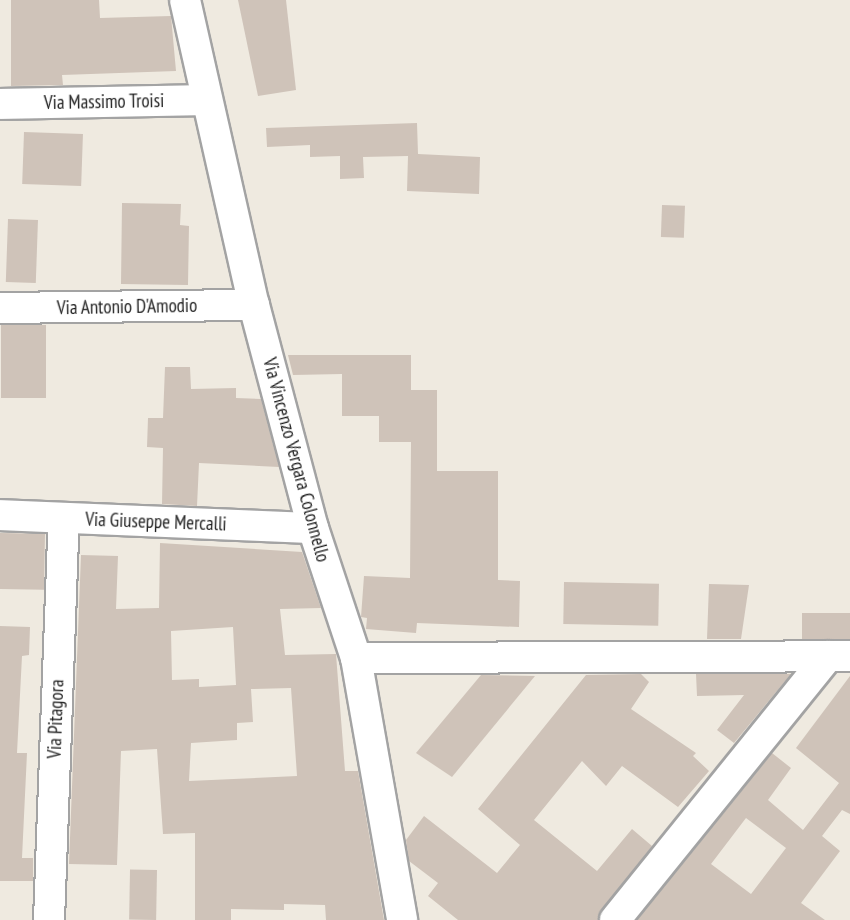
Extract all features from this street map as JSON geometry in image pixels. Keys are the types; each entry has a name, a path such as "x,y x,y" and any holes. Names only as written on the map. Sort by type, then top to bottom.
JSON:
{"street":[{"name":"Via Vincenzo Vergara Colonnello","path":"185,0 254,305 313,528 356,658 406,915"},
{"name":"Via Massimo Troisi","path":"0,104 207,100"},
{"name":"Via Antonio D'Amodio","path":"0,308 254,305"},
{"name":"Via Giuseppe Mercalli","path":"0,516 313,528"},
{"name":"Via Pitagora","path":"50,920 64,518"},
{"path":"356,658 839,656"},
{"path":"615,920 839,656"}],"building":[{"path":"11,0 99,0 100,18 171,16 176,71 62,75 63,85 11,86"},
{"path":"238,0 286,0 296,90 258,96"},
{"path":"417,123 418,154 480,157 479,194 407,191 408,156 363,157 364,178 340,179 340,156 310,157 310,145 267,147 266,128"},
{"path":"24,132 83,134 81,186 22,184"},
{"path":"122,203 181,204 180,225 189,226 188,285 121,284"},
{"path":"662,205 685,206 684,238 661,237"},
{"path":"8,219 38,220 36,283 6,282"},
{"path":"1,325 46,325 46,398 1,398"},
{"path":"288,355 411,355 411,390 437,390 437,471 498,471 498,580 520,581 519,627 417,623 416,633 366,629 367,618 361,617 364,576 410,578 411,442 379,442 379,416 342,416 342,374 293,375"},
{"path":"165,367 190,367 191,389 236,388 236,398 261,399 279,467 199,463 197,506 162,504 163,448 147,447 148,418 163,418"},
{"path":"0,533 45,534 44,590 0,589"},
{"path":"160,543 302,552 321,608 280,609 285,655 336,654 345,771 358,771 384,920 326,920 325,905 284,904 284,910 231,909 231,920 195,920 195,833 163,834 157,749 121,751 117,865 69,864 81,555 118,556 116,609 159,608","holes":["233,627 236,685 199,687 199,679 172,680 171,631","291,688 297,776 189,781 191,743 237,740 237,723 253,722 251,689"]},
{"path":"564,582 659,584 658,626 563,624"},
{"path":"709,584 749,585 741,639 707,639"},
{"path":"802,613 850,613 850,639 802,639"},
{"path":"0,626 30,627 29,655 22,656 17,753 27,753 22,858 33,858 33,881 0,881"},
{"path":"641,674 649,682 631,709 696,753 693,756 709,771 678,807 622,766 606,786 582,761 534,820 597,871 632,829 652,846 598,920 458,920 428,896 438,883 409,861 406,840 424,816 497,873 520,845 478,809 586,675"},
{"path":"696,674 791,674 734,743 717,730 744,695 697,696"},
{"path":"481,675 535,676 452,777 416,753"},
{"path":"850,676 850,814 842,810 822,836 840,851 801,903 825,920 637,920 772,753 791,768 768,800 803,830 839,783 796,748","holes":["746,818 786,848 751,894 711,864"]},
{"path":"130,870 157,870 156,920 129,920"}]}
